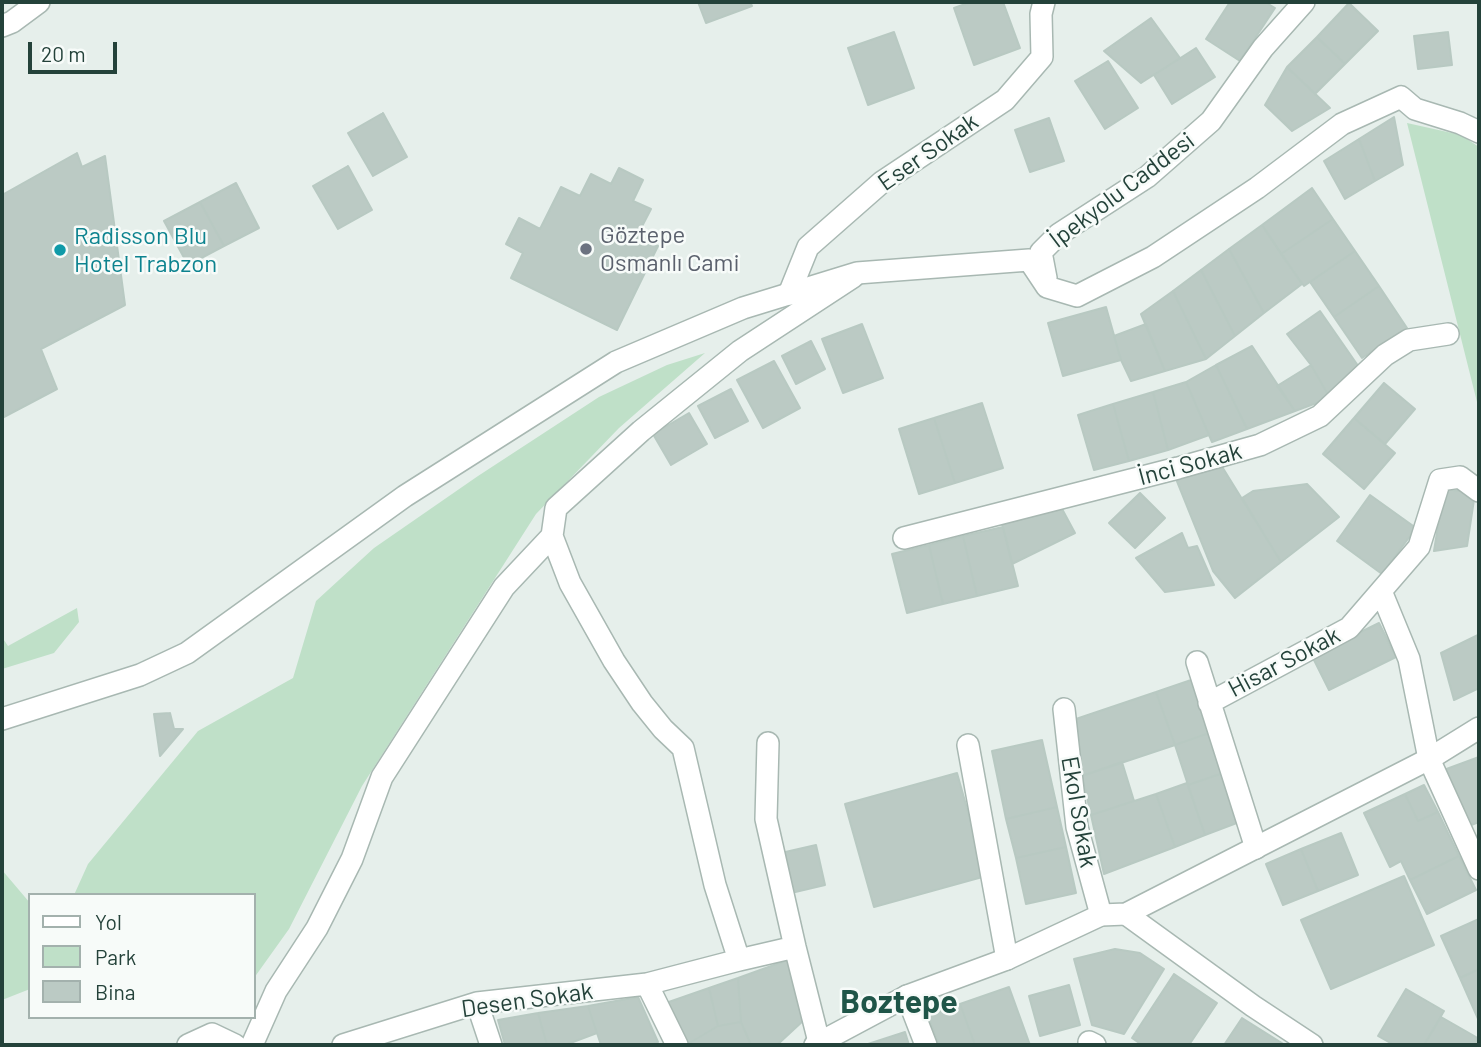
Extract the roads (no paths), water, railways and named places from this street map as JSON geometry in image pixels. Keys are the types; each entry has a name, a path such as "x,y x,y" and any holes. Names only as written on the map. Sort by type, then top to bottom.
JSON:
{"street":[{"path":"2,26 12,22 38,2"},
{"name":"Eser Sokak","path":"789,294 808,247 882,182 1005,100 1042,57 1041,14 1044,2"},
{"name":"İpekyolu Caddesi","path":"1047,287 1041,253 1059,234 1147,177 1211,121 1263,47 1304,2"},
{"path":"2,719 140,675 187,653 405,496 616,362 743,308 858,274 1029,260 1047,287 1077,296 1153,257 1257,188 1342,124 1401,97 1415,109 1479,132"},
{"path":"739,960 715,885 683,748 642,703 614,661 570,583 552,536 556,508 641,431 740,351 858,274"},
{"name":"İnci Sokak","path":"904,538 1260,445 1320,416 1385,355 1409,340 1448,334"},
{"name":"Hisar Sokak","path":"1209,703 1349,628 1419,547 1440,480 1460,477 1479,491"},
{"path":"252,1045 276,991 317,928 352,859 382,777 504,587 552,536"},
{"path":"1381,591 1409,659 1429,759 1479,869"},
{"path":"1197,662 1256,848"},
{"name":"Ekol Sokak","path":"1063,709 1077,827 1101,915"},
{"path":"768,743 765,819 817,1043 906,996 1007,958 1101,915 1126,914 1429,759 1479,728"},
{"path":"968,745 1007,958"},
{"path":"1126,914 1312,1045"},
{"name":"Desen Sokak","path":"343,1045 477,1003 648,984 794,947"},
{"path":"648,984 677,1045"},
{"path":"906,996 926,1045"},
{"path":"477,1003 491,1045"},
{"path":"188,1045 212,1034 234,1045"}],"place":[{"name":"Göztepe Osmanlı Cami","path":"586,249"},
{"name":"Radisson Blu Hotel Trabzon","path":"60,250"}],"district":[{"name":"Boztepe","path":"899,1002"}]}
